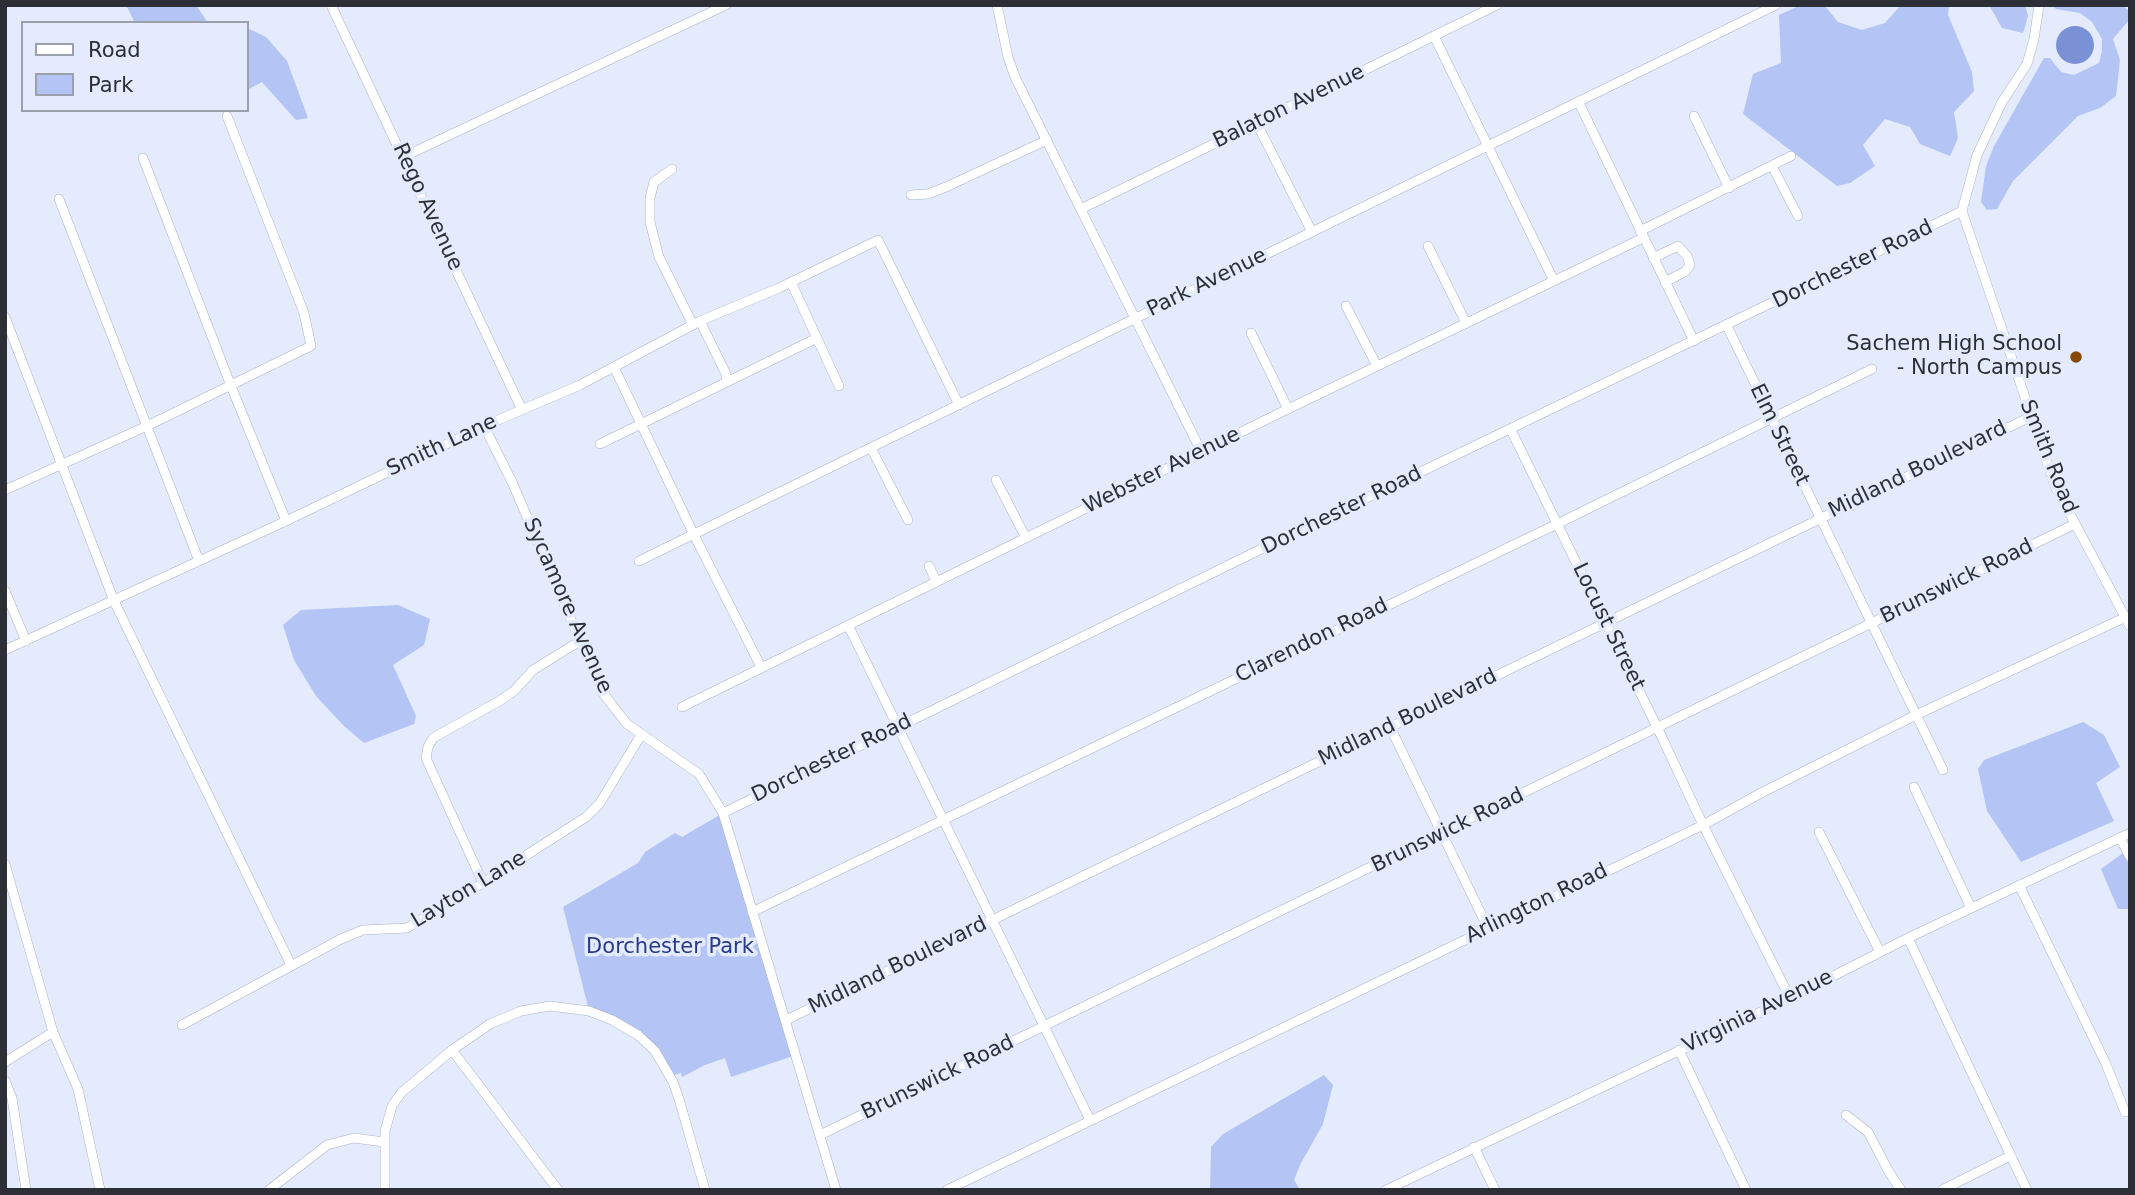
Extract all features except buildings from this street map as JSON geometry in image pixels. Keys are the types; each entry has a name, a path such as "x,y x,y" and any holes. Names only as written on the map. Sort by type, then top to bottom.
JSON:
{"street":[{"name":"Rego Avenue","path":"331,5 522,410"},
{"path":"403,157 726,5"},
{"path":"997,5 1011,67 1202,453"},
{"name":"Balaton Avenue","path":"1081,209 1497,5"},
{"name":"Park Avenue","path":"639,561 1776,5"},
{"path":"1962,211 1977,155 2002,102 2027,64 2039,5"},
{"path":"1434,36 1553,281"},
{"path":"1579,103 1694,341"},
{"path":"5,490 147,426 311,346 304,313 228,116"},
{"path":"1694,116 1729,188"},
{"path":"1257,124 1312,232"},
{"path":"911,195 928,194 946,187 1047,140"},
{"name":"Webster Avenue","path":"682,707 1553,281 1791,156"},
{"path":"144,158 286,521"},
{"path":"1772,166 1798,216"},
{"path":"672,169 654,182 650,198 650,222 659,257 727,382"},
{"path":"59,199 199,561"},
{"name":"Dorchester Road","path":"723,813 1962,211"},
{"name":"Smith Road","path":"1962,211 2055,486 2128,622"},
{"name":"Smith Lane","path":"5,650 286,521 484,426 580,385 696,323 791,282 878,240 959,405"},
{"path":"1428,246 1466,323"},
{"path":"1653,258 1678,246 1687,256 1690,265 1686,271 1665,282"},
{"path":"791,282 839,386"},
{"path":"1346,306 1377,366"},
{"path":"5,317 114,601 291,965"},
{"name":"Elm Street","path":"1727,326 1943,771"},
{"path":"1251,333 1288,409"},
{"path":"600,443 817,338"},
{"path":"614,367 761,667"},
{"name":"Clarendon Road","path":"752,912 1872,369"},
{"name":"Midland Boulevard","path":"786,1020 2030,416"},
{"name":"Sycamore Avenue","path":"484,426 562,594 602,692 627,724 698,774 723,813 836,1190"},
{"name":"Locust Street","path":"1511,430 1790,998"},
{"path":"871,447 908,520"},
{"path":"996,480 1026,538"},
{"name":"Brunswick Road","path":"820,1135 2075,524"},
{"path":"929,566 936,581"},
{"path":"5,591 26,641"},
{"name":"Arlington Road","path":"947,1190 1703,825 1916,715 2128,622"},
{"path":"848,625 1090,1120"},
{"path":"483,883 438,788 426,758 426,751 433,738 501,701 540,665 580,641"},
{"path":"1390,727 1488,928"},
{"name":"Layton Lane","path":"182,1026 291,965 363,930 407,928 483,883 586,817 606,793 640,735"},
{"path":"1914,788 1971,908"},
{"path":"1819,832 1880,952"},
{"name":"Virginia Avenue","path":"1386,1190 2130,833"},
{"path":"2120,838 2130,858"},
{"path":"5,864 53,1032 78,1089 100,1190"},
{"path":"2019,885 2106,1063 2125,1112"},
{"path":"1908,938 2027,1190"},
{"path":"385,1190 384,1142 389,1113 401,1093 452,1050 508,1015 550,1006 575,1008 612,1020 647,1042 662,1061 679,1099 705,1190"},
{"path":"5,1062 53,1032"},
{"path":"452,1050 558,1190"},
{"path":"1679,1050 1746,1190"},
{"path":"5,1082 12,1098 23,1189"},
{"path":"1846,1115 1868,1132 1901,1190"},
{"path":"269,1190 306,1159 335,1141 354,1138 384,1142"},
{"path":"1474,1147 1495,1190"},
{"path":"1942,1190 2010,1156"}],"green space":[{"path":"126,5 196,5 207,21 134,21"},
{"path":"1801,5 1824,5 1838,22 1862,30 1885,23 1901,5 1949,5 1948,15 1972,72 1974,91 1954,112 1958,138 1950,156 1920,144 1910,127 1885,119 1863,145 1875,166 1850,183 1837,186 1743,114 1753,74 1781,63 1779,15"},
{"path":"1989,5 2025,5 2028,16 2023,33 2002,28"},
{"path":"2052,5 2122,5 2130,12 2130,19 2113,39 2120,60 2116,96 2100,108 2078,116 2013,181 1997,209 1987,210 1981,202 1986,166 1994,146 2044,58 2050,58 2061,72 2074,75 2099,63 2102,39 2092,22 2080,13 2056,9"},
{"path":"248,28 266,37 287,61 308,118 296,120 262,82 248,89"},
{"path":"398,605 430,619 424,645 393,665 416,716 414,724 364,743 316,696 294,660 283,625 301,610"},
{"path":"2083,722 2104,735 2120,767 2096,783 2114,821 2021,862 1987,811 1978,769 1984,760"},
{"name":"Dorchester Park","path":"723,813 796,1055 731,1077 725,1058 682,1077 681,1073 670,1076 647,1042 589,1011 563,907 638,863 645,852 675,833 682,837"},
{"path":"2130,848 2130,909 2118,909 2101,869"},
{"path":"1324,1075 1333,1085 1323,1124 1294,1180 1300,1190 1210,1190 1211,1147 1223,1134"}],"shaded area":[{"path":"2075,26 2088,32 2094,45 2088,58 2075,64 2062,58 2056,45 2062,32"}],"place":[{"name":"Sachem High School - North Campus","path":"2076,357"}]}
